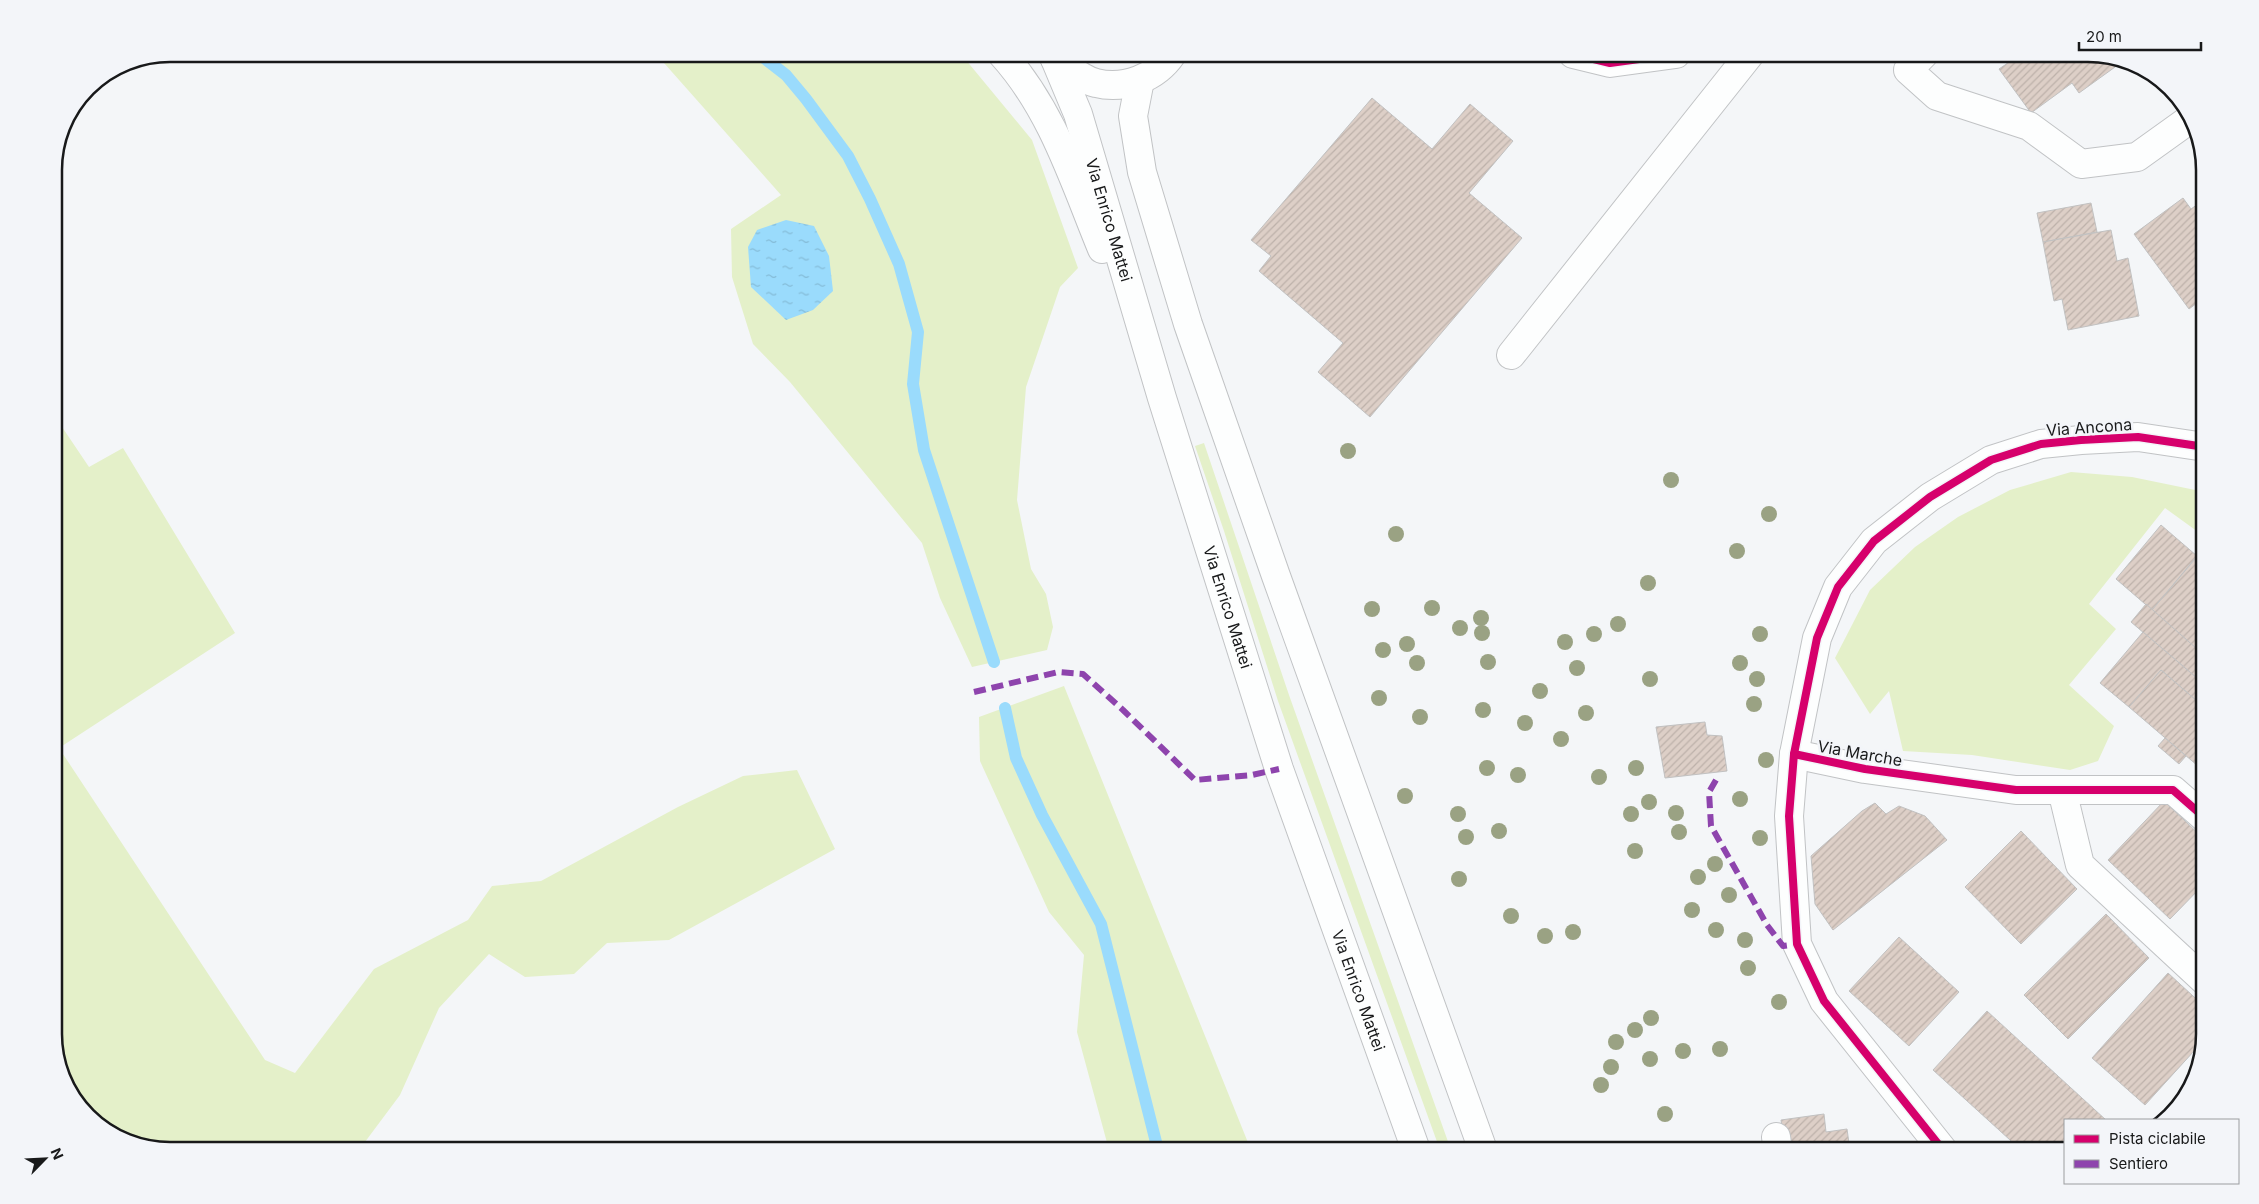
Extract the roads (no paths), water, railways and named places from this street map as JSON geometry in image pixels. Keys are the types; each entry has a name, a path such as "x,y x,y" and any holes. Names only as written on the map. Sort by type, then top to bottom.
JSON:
{"main road":[{"path":"1009,62 1052,125 1162,398"},
{"name":"Via Enrico Mattei","path":"1056,62 1078,114 1162,398 1278,768 1413,1142"},
{"path":"1063,62 1094,83 1118,85 1140,80 1156,71 1164,62"},
{"path":"1511,355 1744,62"},
{"path":"1916,62 1908,70 1937,96 2029,126 2081,164 2137,158 2185,123"},
{"path":"1140,80 1133,116 1142,172 1188,324 1276,576 1480,1142"},
{"name":"Via Ancona","path":"1794,754 1816,638 1838,587 1874,541 1930,497 1991,460 2041,444 2138,437 2196,446"},
{"name":"Via Marche","path":"1937,1142 1824,1000 1797,944 1789,816 1794,754 1864,769 2007,789 2173,790 2196,810"},
{"path":"2062,790 2080,865 2196,973"}],"water":[{"path":"786,220 814,226 829,256 833,291 813,310 786,320 751,287 748,247 757,230"}],"waterway":[{"path":"769,62 786,75 848,156 870,199 899,264 918,332 913,384 924,450 994,662"},
{"path":"1005,708 1016,758 1042,815 1101,924 1156,1142"}]}
